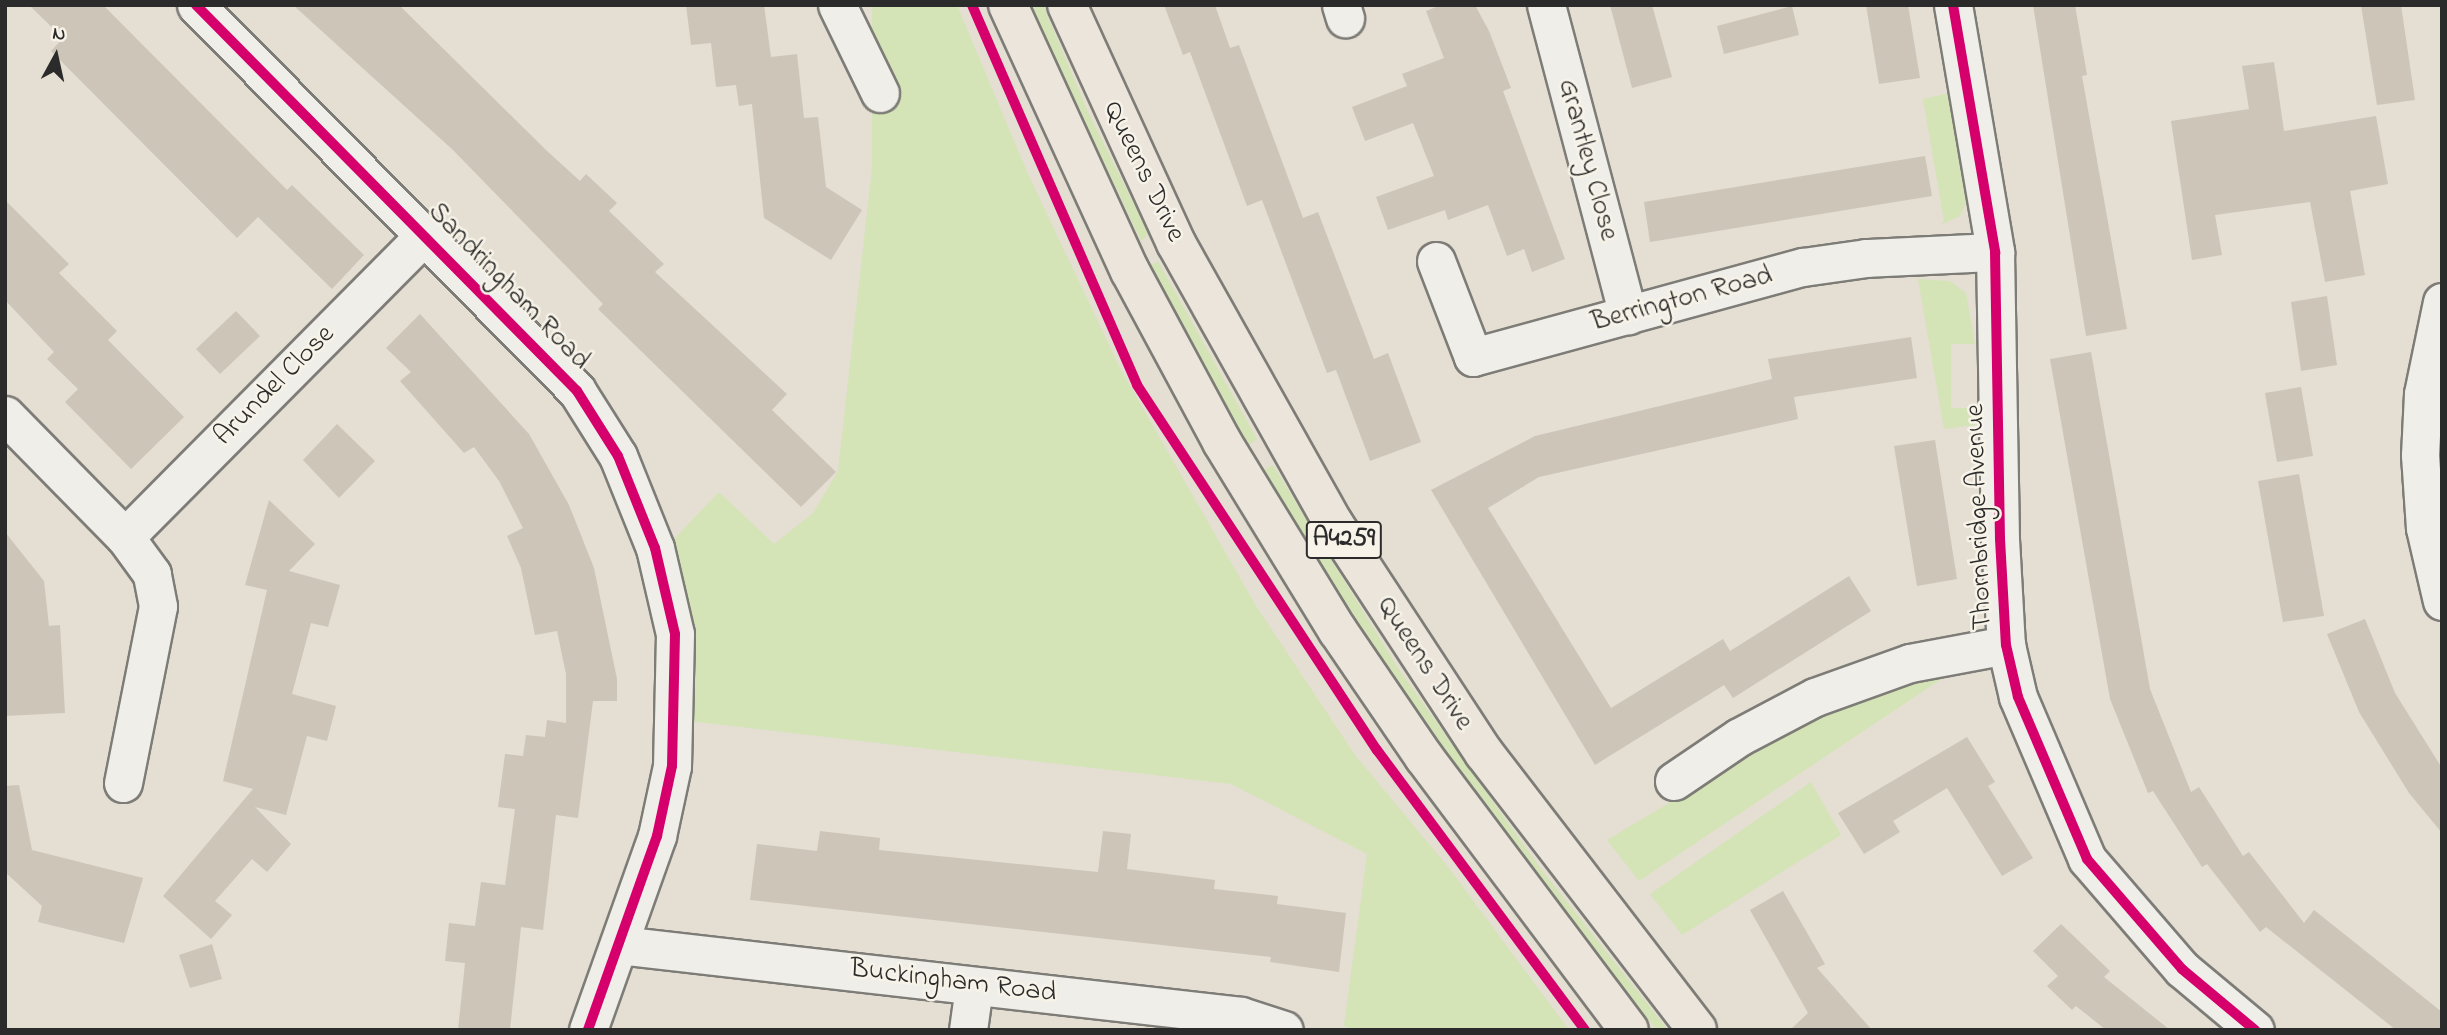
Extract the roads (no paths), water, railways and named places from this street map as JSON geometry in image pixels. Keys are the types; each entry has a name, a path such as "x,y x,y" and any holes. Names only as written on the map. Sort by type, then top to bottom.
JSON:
{"main road":[{"name":"Queens Drive","path":"1008,5 1130,271 1222,442 1338,631 1424,757 1629,1030"},
{"name":"Queens Drive","path":"1067,5 1176,243 1334,524 1483,753 1697,1030"}],"street":[{"name":"Sandringham Road","path":"196,5 426,234 577,391 618,456 654,548 675,634 676,729 657,836 588,1030"},
{"path":"837,5 880,93"},
{"name":"Grantley Close","path":"1546,5 1628,315"},
{"name":"Thornbridge Avenue","path":"1953,5 1995,252 2006,645 2038,751 2087,859 2182,969 2255,1030"},
{"name":"Arundel Close","path":"125,537 426,234"},
{"name":"Berrington Road","path":"1436,261 1473,357 1803,268 1866,258 1995,252"},
{"path":"2442,302 2423,394 2420,455 2425,528 2442,601"},
{"path":"5,415 125,537 152,574 158,606 123,783"},
{"path":"1674,781 1739,737 1815,697 1910,663 2006,645"},
{"name":"Buckingham Road","path":"619,945 1241,1016 1284,1030"},
{"path":"968,1030 974,986"}]}
